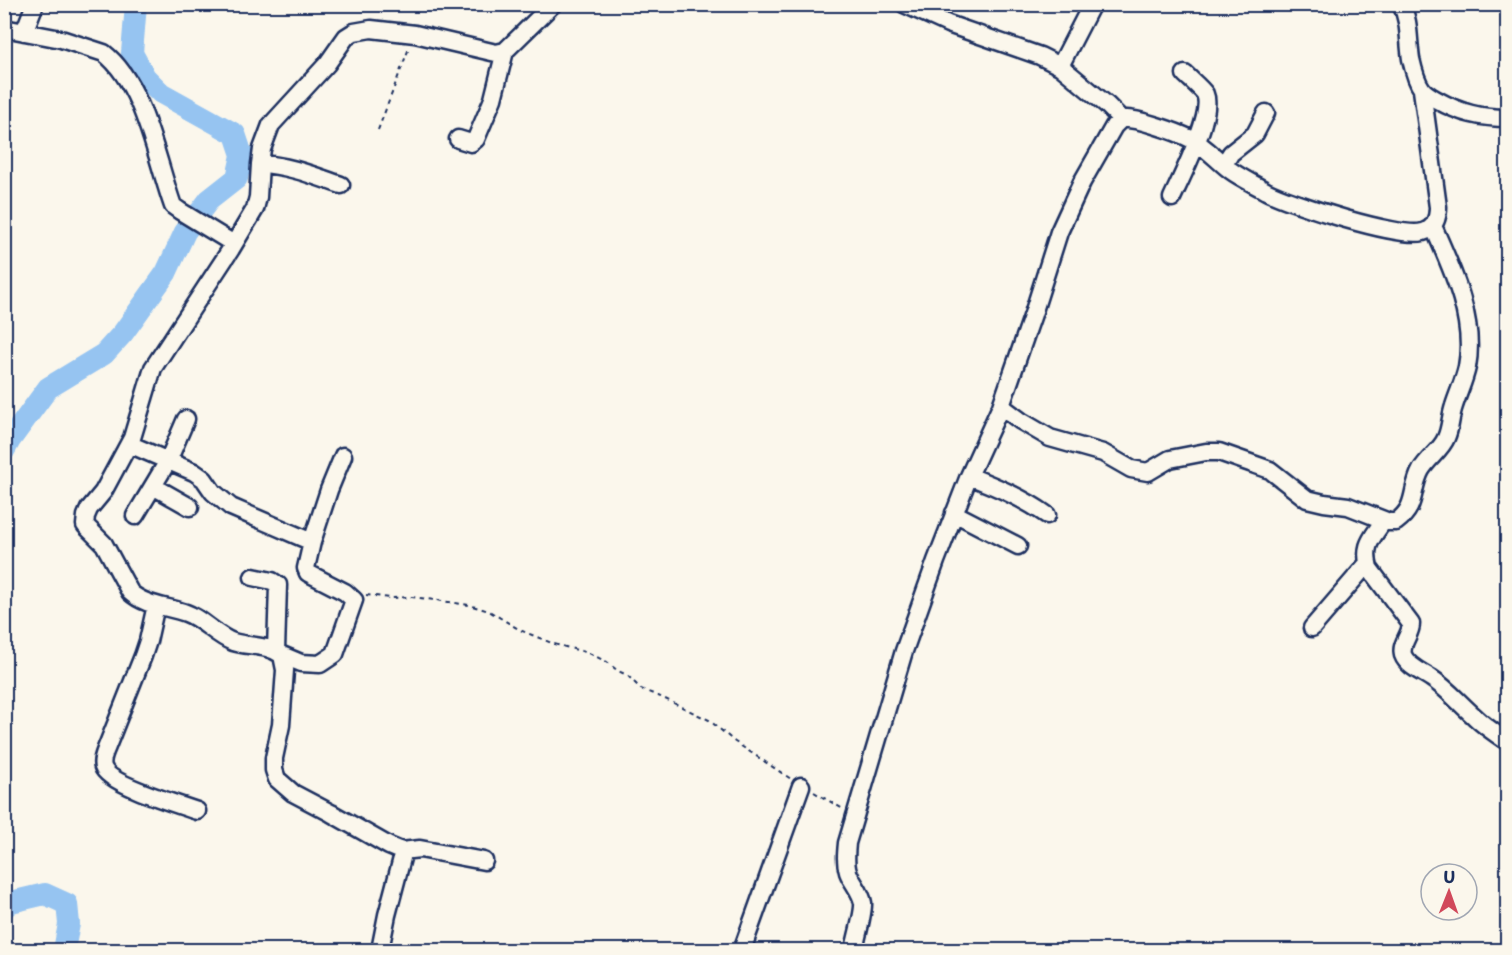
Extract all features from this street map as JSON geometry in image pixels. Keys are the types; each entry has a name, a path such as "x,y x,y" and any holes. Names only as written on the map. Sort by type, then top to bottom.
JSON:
{"street":[{"path":"24,32 35,4"},
{"path":"458,139 471,143 476,139 493,99 505,51 553,4"},
{"path":"904,4 948,24 1040,56 1060,66 1121,119 1133,119 1198,143 1237,174 1268,192 1318,210 1380,228 1422,233 1433,226 1438,207 1422,90 1413,67 1407,19 1401,4"},
{"path":"1060,66 1092,4"},
{"path":"4,28 61,39 104,52 110,57 134,90 173,206 234,243"},
{"path":"343,456 312,542 306,570 345,592 354,600 335,654 320,664 302,663 269,648 232,642 195,617 142,601 130,592 104,544 85,525 89,509 103,492 132,438 153,368 255,208 260,164 271,125 327,64 346,37 354,32 371,29 415,34 496,53 505,51"},
{"path":"1172,198 1198,143 1206,105 1205,94 1185,74"},
{"path":"1422,90 1461,112 1488,118 1508,118"},
{"path":"1224,164 1231,153 1255,134 1266,112"},
{"path":"854,951 863,909 861,896 849,873 847,843 903,651 954,513 1001,406 1059,232 1082,182 1114,126 1121,119"},
{"path":"260,164 279,166 342,185"},
{"path":"1001,406 1050,438 1103,453 1131,469 1148,472 1170,459 1206,452 1220,452 1270,470 1307,499 1348,506 1389,522 1396,522 1405,514 1414,499 1417,477 1423,466 1446,440 1453,408 1467,366 1469,340 1466,316 1458,287 1433,226"},
{"path":"135,516 168,461 186,419"},
{"path":"129,444 194,472 231,507 312,542"},
{"path":"969,476 1027,501 1047,515"},
{"path":"153,486 190,507"},
{"path":"954,513 1018,546"},
{"path":"1384,520 1367,545 1366,553 1369,568 1411,624 1412,627 1402,651 1404,658 1508,742"},
{"path":"1312,628 1368,563"},
{"path":"253,577 272,581 278,585 279,653 285,670 281,725 274,758 274,770 278,779 293,793 401,851 420,849 484,861"},
{"path":"156,605 143,656 106,748 102,766 107,773 123,783 198,811"},
{"path":"742,951 801,786"},
{"path":"380,951 402,858 401,851"}],"path":[{"path":"378,130 415,34"},
{"path":"345,592 391,598 412,597 469,605 489,611 520,630 554,645 589,653 627,675 641,689 709,720 735,741 801,786 855,816"}],"waterway":[{"path":"4,451 48,388 104,354 123,333 166,273 185,232 209,200 237,178 242,155 235,134 161,93 145,77 132,53 136,4"},
{"path":"4,908 11,902 45,894 67,904 69,924 64,950"}]}
